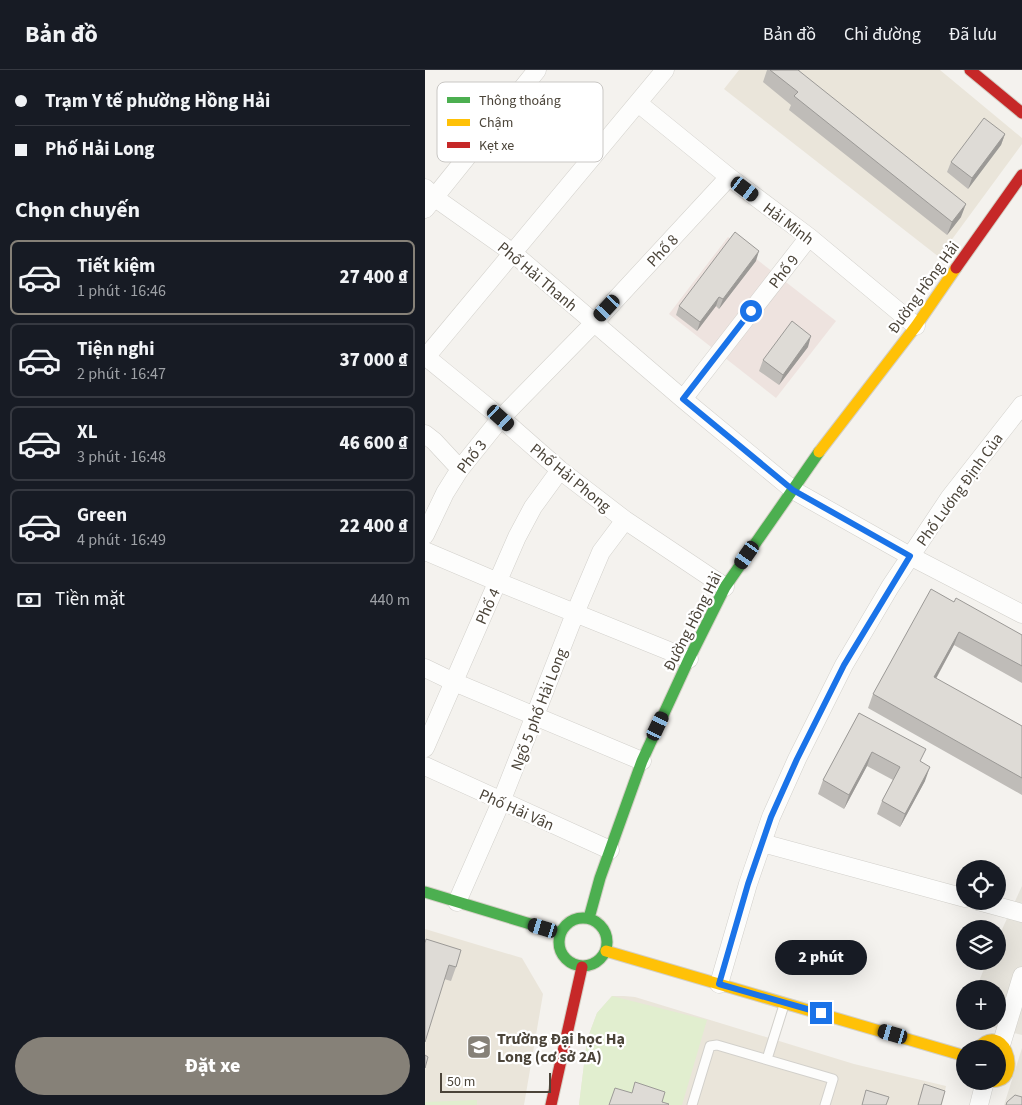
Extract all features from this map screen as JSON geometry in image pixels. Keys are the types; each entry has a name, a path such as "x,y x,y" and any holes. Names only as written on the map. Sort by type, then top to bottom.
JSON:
{"street":[{"path":"527,82 537,70"},
{"path":"603,144 665,70"},
{"path":"970,70 1022,113"},
{"name":"Hải Minh","path":"638,102 729,177 809,237 916,326"},
{"path":"428,198 459,162"},
{"path":"425,356 588,162"},
{"name":"Đường Hồng Hải","path":"589,918 600,878 642,761 725,587 822,448 916,326 1022,175"},
{"name":"Phố 8","path":"594,323 729,177"},
{"name":"Phố Hải Thanh","path":"428,198 513,253 683,399 793,490 910,556 1022,614"},
{"name":"Phố 9","path":"683,399 809,237"},
{"name":"Phố 3","path":"425,535 445,493 460,469 501,418 594,323"},
{"name":"Phố Hải Phong","path":"425,356 501,418 560,470 625,520 725,587"},
{"name":"Phố Lương Định Của","path":"719,984 748,884 771,817 797,759 844,665 910,556 950,497 1022,405"},
{"path":"425,434 460,469"},
{"name":"Phố 4","path":"425,748 517,537 533,507 560,470"},
{"name":"Ngõ 5 phố Hải Long","path":"457,902 501,802 601,552 625,520"},
{"path":"425,551 575,614 689,659"},
{"path":"425,668 642,761"},
{"name":"Phố Hải Vân","path":"425,766 610,850"},
{"path":"762,843 956,896"},
{"path":"425,892 560,934"},
{"path":"1006,909 1022,913"},
{"path":"577,918 589,918 601,925 607,937 606,951 601,960 592,965 582,967 568,962 559,949 560,934 566,924 577,918"},
{"path":"606,951 956,1053"},
{"path":"551,1105 582,967"},
{"path":"1003,1040 1022,976"},
{"path":"1006,1044 1018,1057 1011,1079 1006,1080"},
{"path":"979,1105 983,1090"}],"lane":[{"path":"767,1059 785,1002"},
{"path":"692,1105 710,1046 717,1045 833,1079 825,1105"}],"shaded area":[{"path":"739,70 940,70 1022,138 1022,144 939,257 724,89"},
{"path":"728,237 836,321 776,398 669,314"},
{"path":"1022,886 1022,1035 1003,1030 1006,1030 1006,980 980,980 983,970 1006,970 1006,921"},
{"name":"Trường Đại học Hạ Long (cơ sở 2A)","path":"425,929 522,958 543,994 524,1105 425,1105"},
{"path":"612,996 635,997 854,1064 946,1086 942,1105 579,1105 587,1040 597,1013"},
{"path":"1022,1048 1022,1105 1004,1105"}],"green space":[{"path":"612,996 707,1020 682,1105 610,1102 608,1105 579,1105 587,1040 597,1013"},
{"path":"477,1100 477,1105 425,1105 425,1102"}],"building":[{"path":"770,70 798,70 966,204 952,222 794,96 798,92"},
{"path":"984,118 1005,134 972,178 951,162"},
{"path":"735,232 759,251 723,299 719,297 700,322 679,306"},
{"path":"792,321 811,336 783,375 763,360"},
{"path":"931,589 954,602 956,598 1022,635 1022,666 959,632 934,677 1022,726 1022,778 873,694"},
{"path":"859,713 926,749 920,761 930,767 905,814 882,801 900,767 872,752 849,795 823,780"},
{"path":"426,939 461,950 456,967 449,965 425,1042 425,943"},
{"path":"425,1055 428,1057 425,1068"},
{"path":"635,1082 665,1092 662,1102 669,1104 609,1105 615,1088 632,1093"},
{"path":"924,1084 945,1091 941,1105 918,1105"},
{"path":"866,1090 889,1097 886,1105 862,1105"},
{"path":"1015,1095 1022,1097 1022,1105 1006,1105 1007,1102"}],"traffic: fast":[{"path":"589,918 600,878 642,761 689,659 725,587 819,452"},
{"path":"425,892 560,933"},
{"path":"578,918 588,918 600,925 607,937 607,942 607,947 600,959 588,966 578,966 570,962 563,955 559,947 559,937 563,929 570,922 578,918"}],"traffic: slow":[{"path":"819,452 916,326 956,268"},
{"path":"606,951 956,1053"},
{"path":"1006,1051 1009,1060 1009,1069 1006,1075"}],"traffic: jam":[{"path":"970,70 1022,113"},
{"path":"956,268 1022,175"},
{"path":"551,1105 582,967"}],"place":[{"name":"Trường Đại học Hạ Long (cơ sở 2A)","path":"479,1047"}],"route":[{"path":"751,311 683,399 793,490 910,556 844,665 797,759 771,817 748,884 719,984 821,1013"}]}
